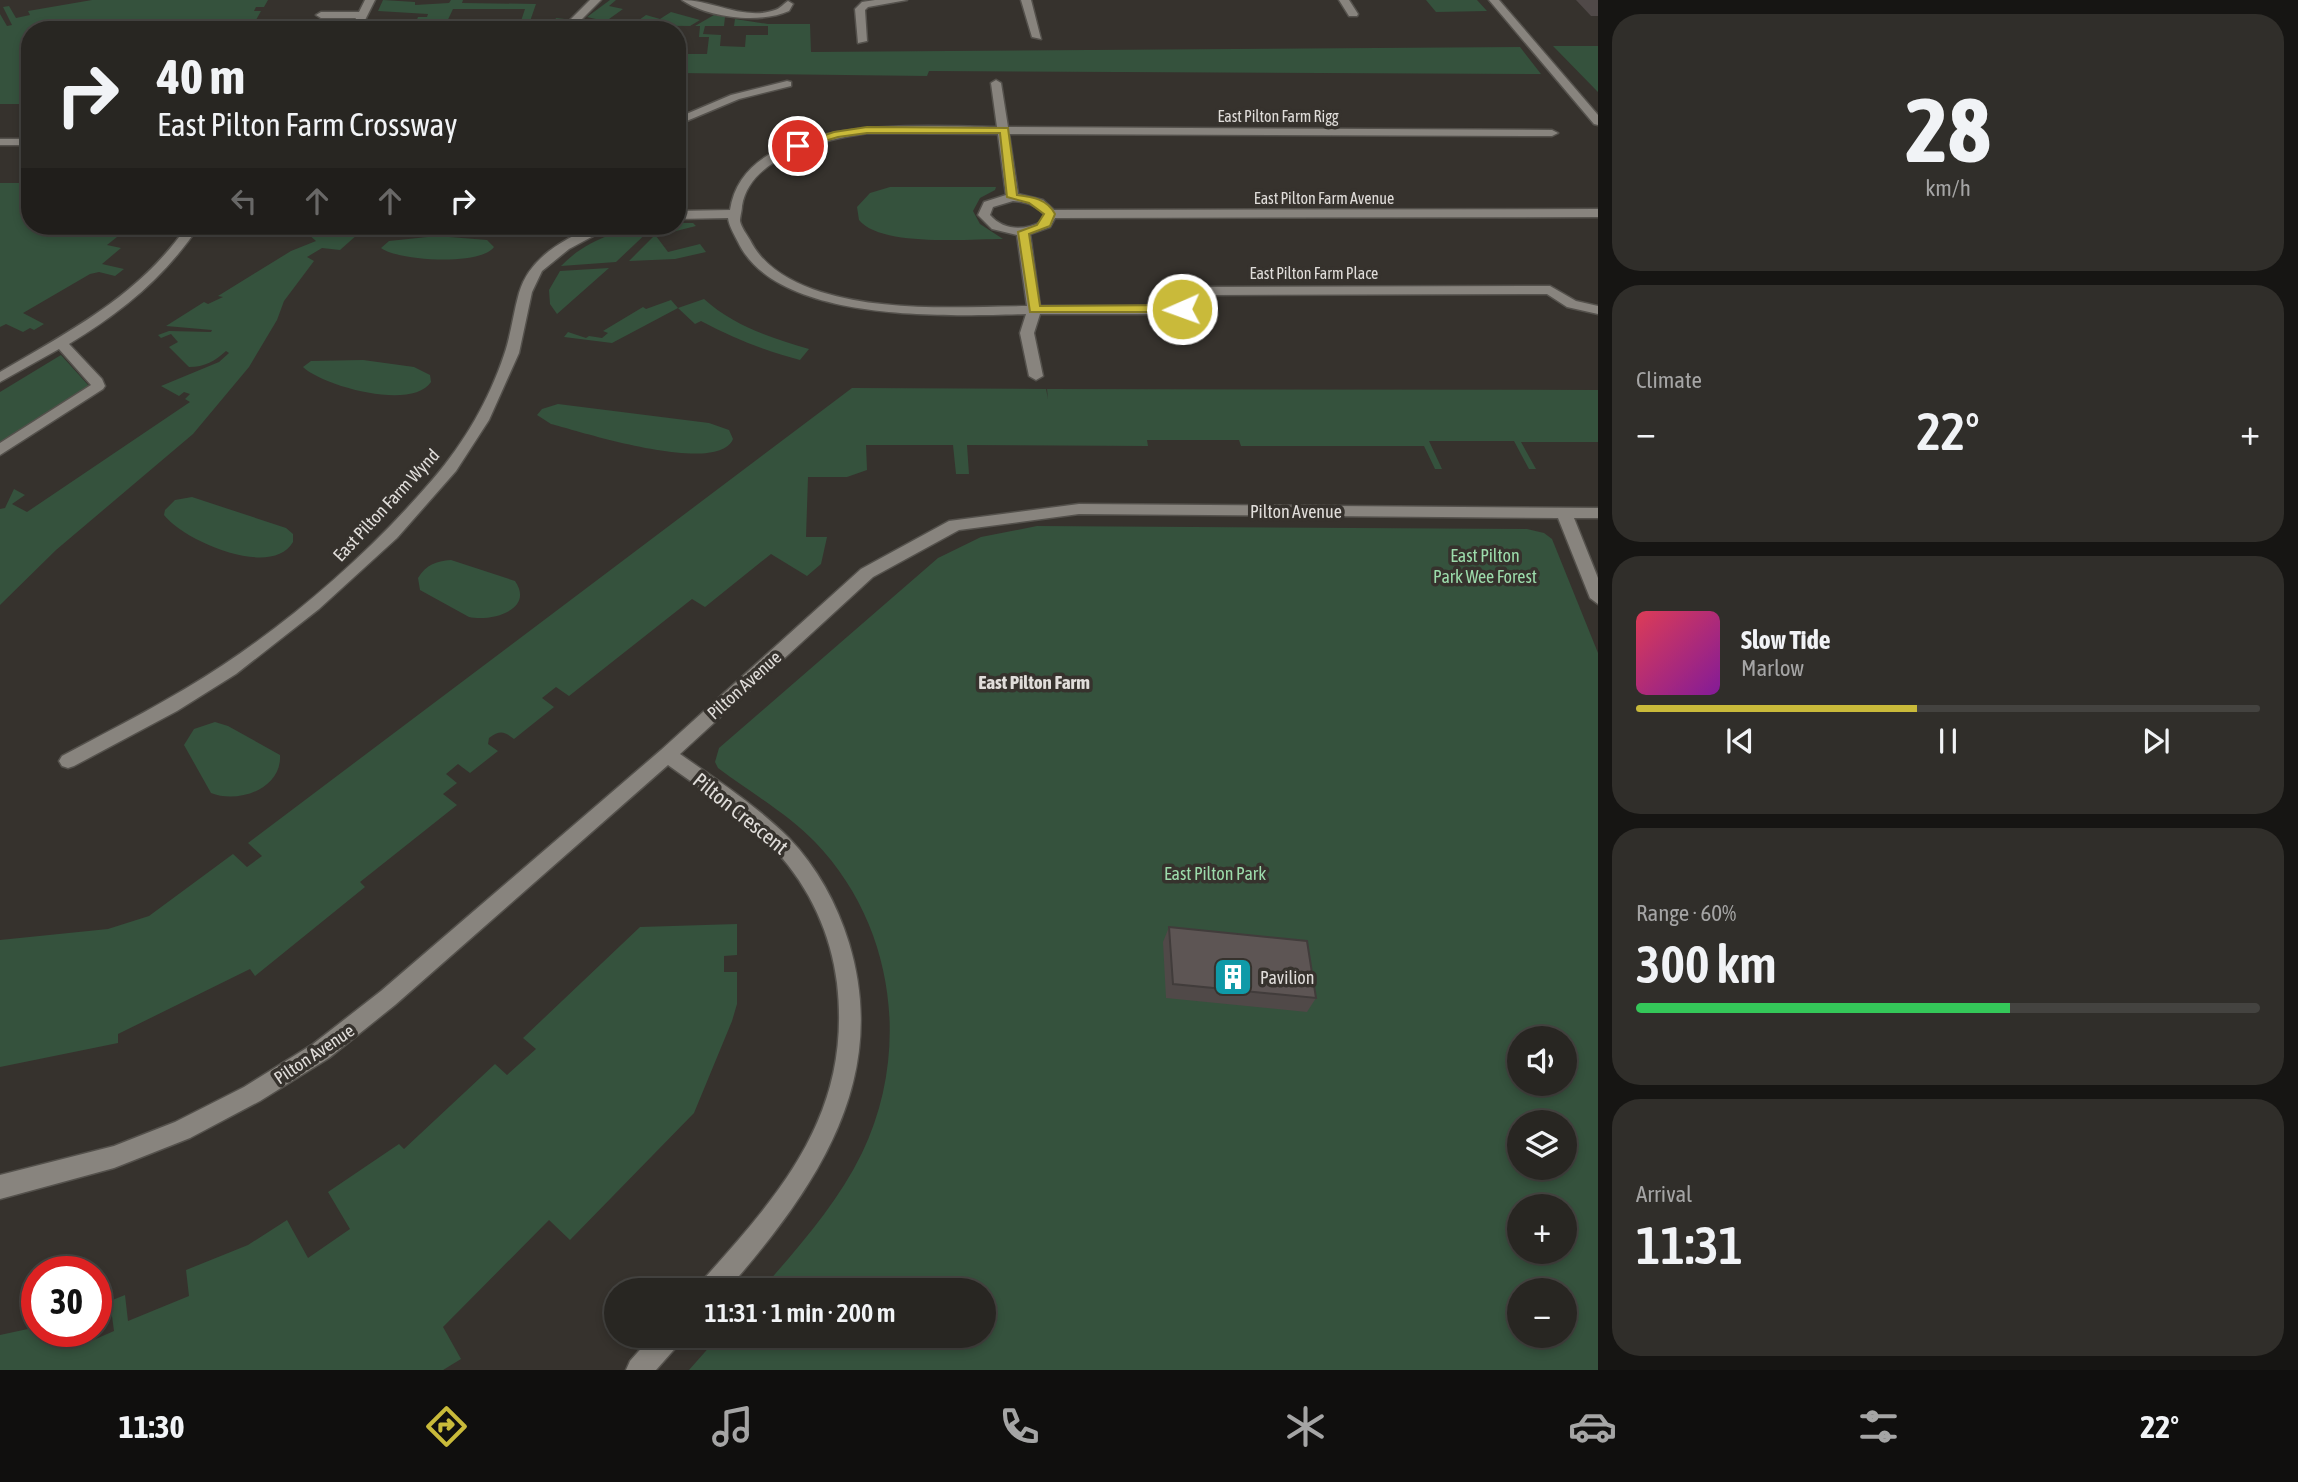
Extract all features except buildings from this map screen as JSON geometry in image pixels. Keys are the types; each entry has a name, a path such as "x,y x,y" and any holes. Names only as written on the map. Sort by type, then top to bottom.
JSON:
{"street":[{"path":"359,21 370,0"},
{"path":"574,21 596,0"},
{"path":"687,0 755,15 778,13 786,9 788,4"},
{"path":"862,41 860,9 864,4 902,0"},
{"path":"1026,0 1037,37"},
{"path":"1343,0 1353,14"},
{"path":"1494,0 1598,122"},
{"path":"321,15 362,15"},
{"path":"996,83 1012,197"},
{"path":"686,118 735,97 787,84"},
{"name":"East Pilton Farm Rigg","path":"734,214 743,189 757,171 779,155 811,142 875,130 1552,133"},
{"path":"0,142 21,142"},
{"path":"1012,197 1032,200 1047,209 1050,214 1046,224 1041,228 1023,232 1002,229 987,221 984,215 988,205 1012,197"},
{"name":"East Pilton Farm Avenue","path":"1050,214 1598,213"},
{"path":"686,215 734,214"},
{"name":"East Pilton Farm Place","path":"734,214 741,242 758,263 789,284 818,295 884,308 1182,309 1197,301 1202,291 1550,290 1572,304 1598,310"},
{"path":"1023,232 1034,310 1027,333 1036,376"},
{"path":"0,378 124,303 172,260 188,235"},
{"name":"East Pilton Farm Wynd","path":"68,761 160,712 229,670 288,627 382,544 440,480 483,416 511,354 531,276 563,248 588,235"},
{"path":"0,450 98,386 60,342"},
{"name":"Pilton Avenue","path":"0,1187 81,1167 145,1146 216,1114 286,1074 355,1026 388,998 667,755 867,573 955,525 1079,509 1598,513"},
{"path":"1564,513 1598,598"},
{"name":"Pilton Crescent","path":"667,755 772,835 792,855 825,903 836,931 849,986 851,1018 848,1055 842,1087 828,1129 793,1193 721,1278"},
{"path":"639,1370 658,1348"}],"green space":[{"path":"92,0 268,0 264,7 256,7 254,11 261,11 256,20 260,21 21,21 21,104 0,104 0,14 7,26 12,25 3,7 9,6 16,18 30,15 28,11"},
{"path":"383,0 415,2 415,5 449,3 451,0 463,0 462,3 536,4 530,21 521,21 525,9 453,9 447,21 416,21 418,17 427,17 428,14 378,11"},
{"path":"610,0 616,0 609,6 623,9 609,19 617,21 599,21 587,17"},
{"path":"1426,0 1477,0 1487,11 1436,12"},
{"path":"671,12 700,20 686,26 686,21 638,21 646,15 660,19"},
{"path":"714,15 725,17 724,26 705,26 703,34 721,35 720,46 745,47 746,35 768,35 768,26 734,26 735,19 768,24 810,24 811,52 1520,47 1541,74 929,71 927,76 686,73 686,54 707,54 709,37 699,37 700,26 695,26"},
{"path":"1553,46 1598,46 1598,92 1595,89"},
{"path":"0,183 21,183 21,235 120,235 107,245 121,248 102,264 124,269 115,276 99,272 90,274 23,313 44,324 34,330 30,328 23,332 6,324 0,327"},
{"path":"890,187 996,187 980,198 973,211 980,224 1003,239 926,240 870,229 859,220 857,207 870,193"},
{"path":"686,223 693,223 696,226 686,228"},
{"path":"309,235 357,235 340,250 322,248 307,257 314,261 284,301 277,320 249,367 193,434 56,550 0,605 0,509 5,508 14,489 25,495 12,504 27,512 190,402 185,399 190,394 184,392 179,396 161,386 219,362 229,353 226,351 205,365 189,367 169,347 178,342 171,334 161,338 158,335 169,331 211,332 212,330 166,326 204,302 208,304 223,297 218,296 291,251 316,241"},
{"path":"644,235 616,262 561,266 581,249 604,237"},
{"path":"655,235 660,235 656,236 668,252 700,244 706,252 675,259 629,261"},
{"path":"437,236 487,240 494,247 473,257 439,260 404,256 381,248 389,241"},
{"path":"609,268 557,314 550,304 549,290 560,271"},
{"path":"704,299 740,324 809,349 800,360 774,352 701,321 695,324 678,308"},
{"path":"671,300 678,308 612,343 564,337 568,332 586,338 602,338 608,333 603,331 643,307 646,309"},
{"path":"61,355 89,386 0,444 0,392"},
{"path":"363,360 414,367 430,375 431,382 421,390 406,395 367,393 329,381 303,367 311,361"},
{"path":"852,388 1046,389 1048,399 1047,389 1598,390 1598,442 1521,442 1536,469 1529,469 1514,441 1429,441 1442,469 1435,469 1424,446 1241,446 1239,440 1147,440 1148,446 967,445 969,474 956,474 953,445 866,445 867,470 847,477 808,477 806,537 827,537 821,564 807,576 771,554 705,607 692,599 569,696 556,687 542,698 554,707 514,739 505,733 496,734 489,738 488,744 498,751 470,773 458,764 446,774 457,783 443,794 457,805 360,882 365,887 255,976 250,969 118,1034 118,1043 0,1067 0,940 108,929 149,916 233,854 247,867 262,856 248,843"},
{"path":"558,404 709,423 729,430 733,439 722,449 703,453 677,453 618,442 551,424 537,415 542,409"},
{"path":"192,497 286,528 293,534 293,542 282,553 267,557 248,557 208,545 174,525 164,515 165,510 175,500"},
{"name":"East Pilton Park","path":"1037,526 1527,529 1544,533 1552,539 1598,653 1598,1370 689,1370 708,1348 996,1348 996,1278 772,1278 829,1208 862,1153 877,1114 887,1073 890,1032 887,990 878,950 863,911 842,875 804,832 718,768 715,762 719,748 938,558 981,537"},
{"path":"451,560 515,581 520,591 519,600 508,612 478,618 469,617 420,590 418,578 424,570 436,563"},
{"path":"215,722 228,726 280,755 279,767 266,785 245,795 222,796 211,793 184,745 194,729"},
{"path":"737,924 737,955 724,956 724,972 737,972 737,1004 694,1113 570,1240 549,1220 443,1327 461,1359 443,1370 0,1370 0,1335 21,1330 21,1347 112,1347 112,1300 125,1295 128,1321 189,1296 186,1270 248,1245 287,1220 308,1258 350,1229 328,1192 399,1144 404,1149 495,1064 507,1075 536,1049 523,1038 640,927"}],"place":[{"name":"Pavilion","path":"1233,977"}],"district":[{"name":"East Pilton Farm","path":"1034,682"}],"route":[{"path":"798,146 867,130 1004,130 1012,197 1041,204 1050,214 1041,228 1023,232 1034,310 1182,309"}],"park label":[{"name":"East Pilton Park Wee Forest","path":"1485,565"}]}
